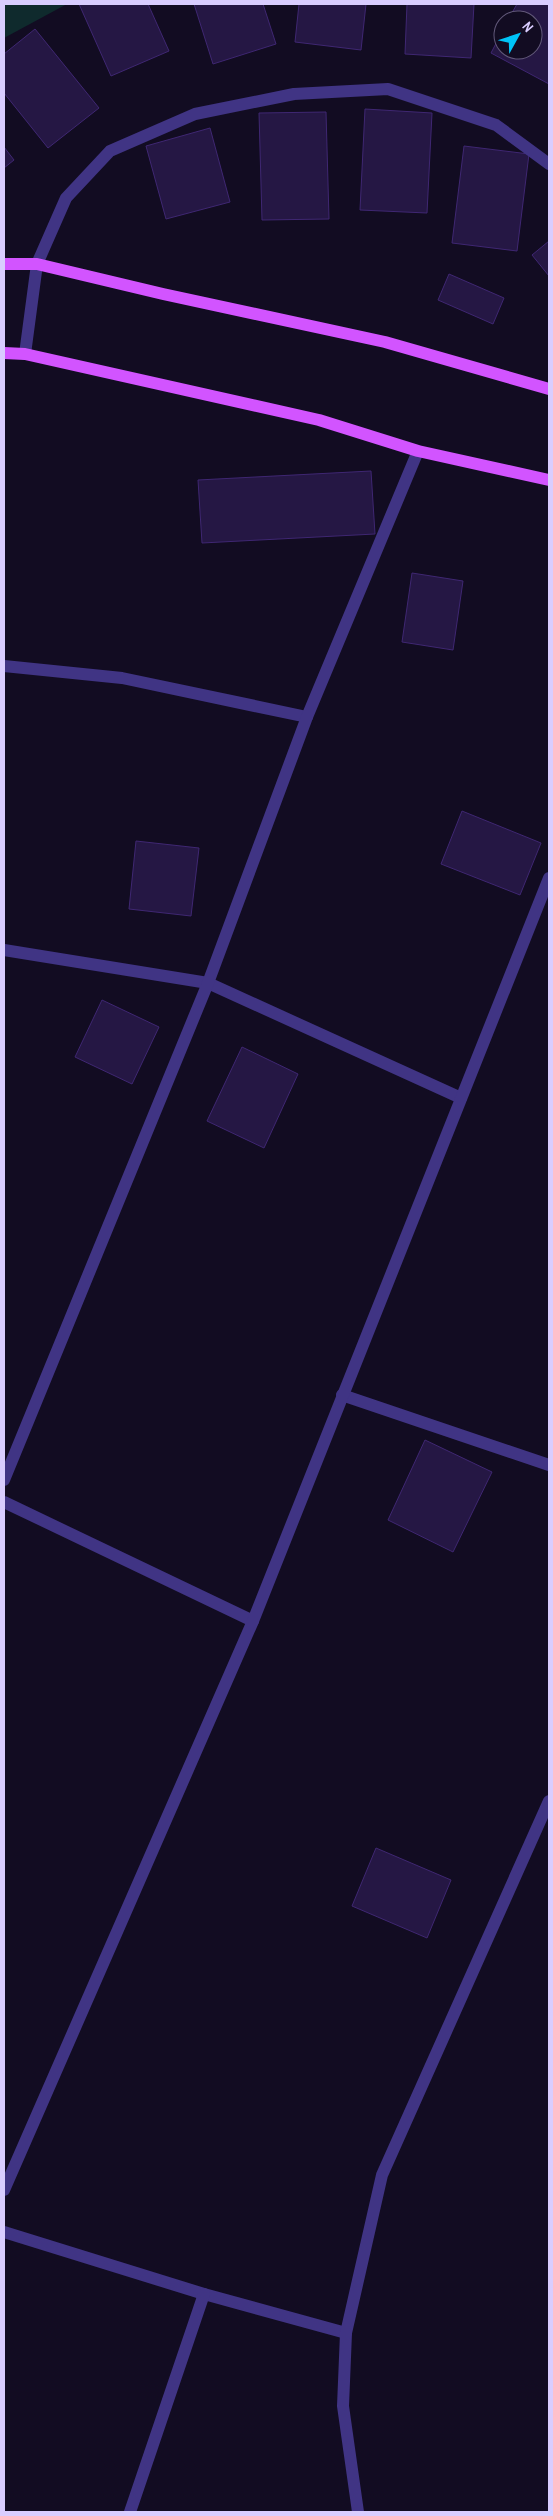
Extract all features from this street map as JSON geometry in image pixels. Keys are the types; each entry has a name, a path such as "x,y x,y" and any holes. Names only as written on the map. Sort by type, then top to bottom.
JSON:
{"main road":[{"path":"4,264 37,264 163,294 385,342 549,389"},
{"path":"4,353 25,354 319,420 418,451 549,480"}],"street":[{"path":"25,354 37,264 66,198 110,152 195,114 285,95 388,89 496,125 549,164"},
{"path":"4,1480 9,1452 208,984 307,717 418,451"},
{"path":"4,666 122,678 307,717"},
{"path":"4,2190 252,1621 549,878"},
{"path":"4,950 208,984 461,1098"},
{"path":"342,1395 549,1465"},
{"path":"4,1502 252,1621"},
{"path":"358,2512 342,2406 346,2333 382,2175 549,1801"},
{"path":"4,2232 204,2294 346,2333"},
{"path":"130,2512 204,2294"}],"green space":[{"path":"4,4 67,4 4,38"}],"building":[{"path":"79,4 148,4 169,51 111,76"},
{"path":"194,4 263,4 276,44 213,64"},
{"path":"299,4 366,4 361,50 295,42"},
{"path":"407,4 474,4 471,58 405,54"},
{"path":"517,4 549,4 549,84 504,60 543,60 543,10 514,10"},
{"path":"35,29 99,108 48,148 4,93 4,54"},
{"path":"365,109 432,113 427,213 360,210"},
{"path":"326,112 329,219 262,220 259,113"},
{"path":"210,128 230,202 166,219 146,146"},
{"path":"464,146 529,154 517,251 452,243"},
{"path":"4,147 14,160 4,168"},
{"path":"549,241 549,276 532,255"},
{"path":"449,274 504,298 493,324 438,300"},
{"path":"371,471 375,534 202,543 198,480"},
{"path":"412,573 463,581 453,650 402,642"},
{"path":"462,811 541,843 520,895 441,864"},
{"path":"136,841 199,848 191,916 129,909"},
{"path":"102,1000 159,1027 132,1084 75,1057"},
{"path":"242,1047 298,1074 264,1148 207,1121"},
{"path":"425,1440 492,1472 453,1552 388,1520"},
{"path":"376,1848 451,1880 427,1938 352,1906"}]}
